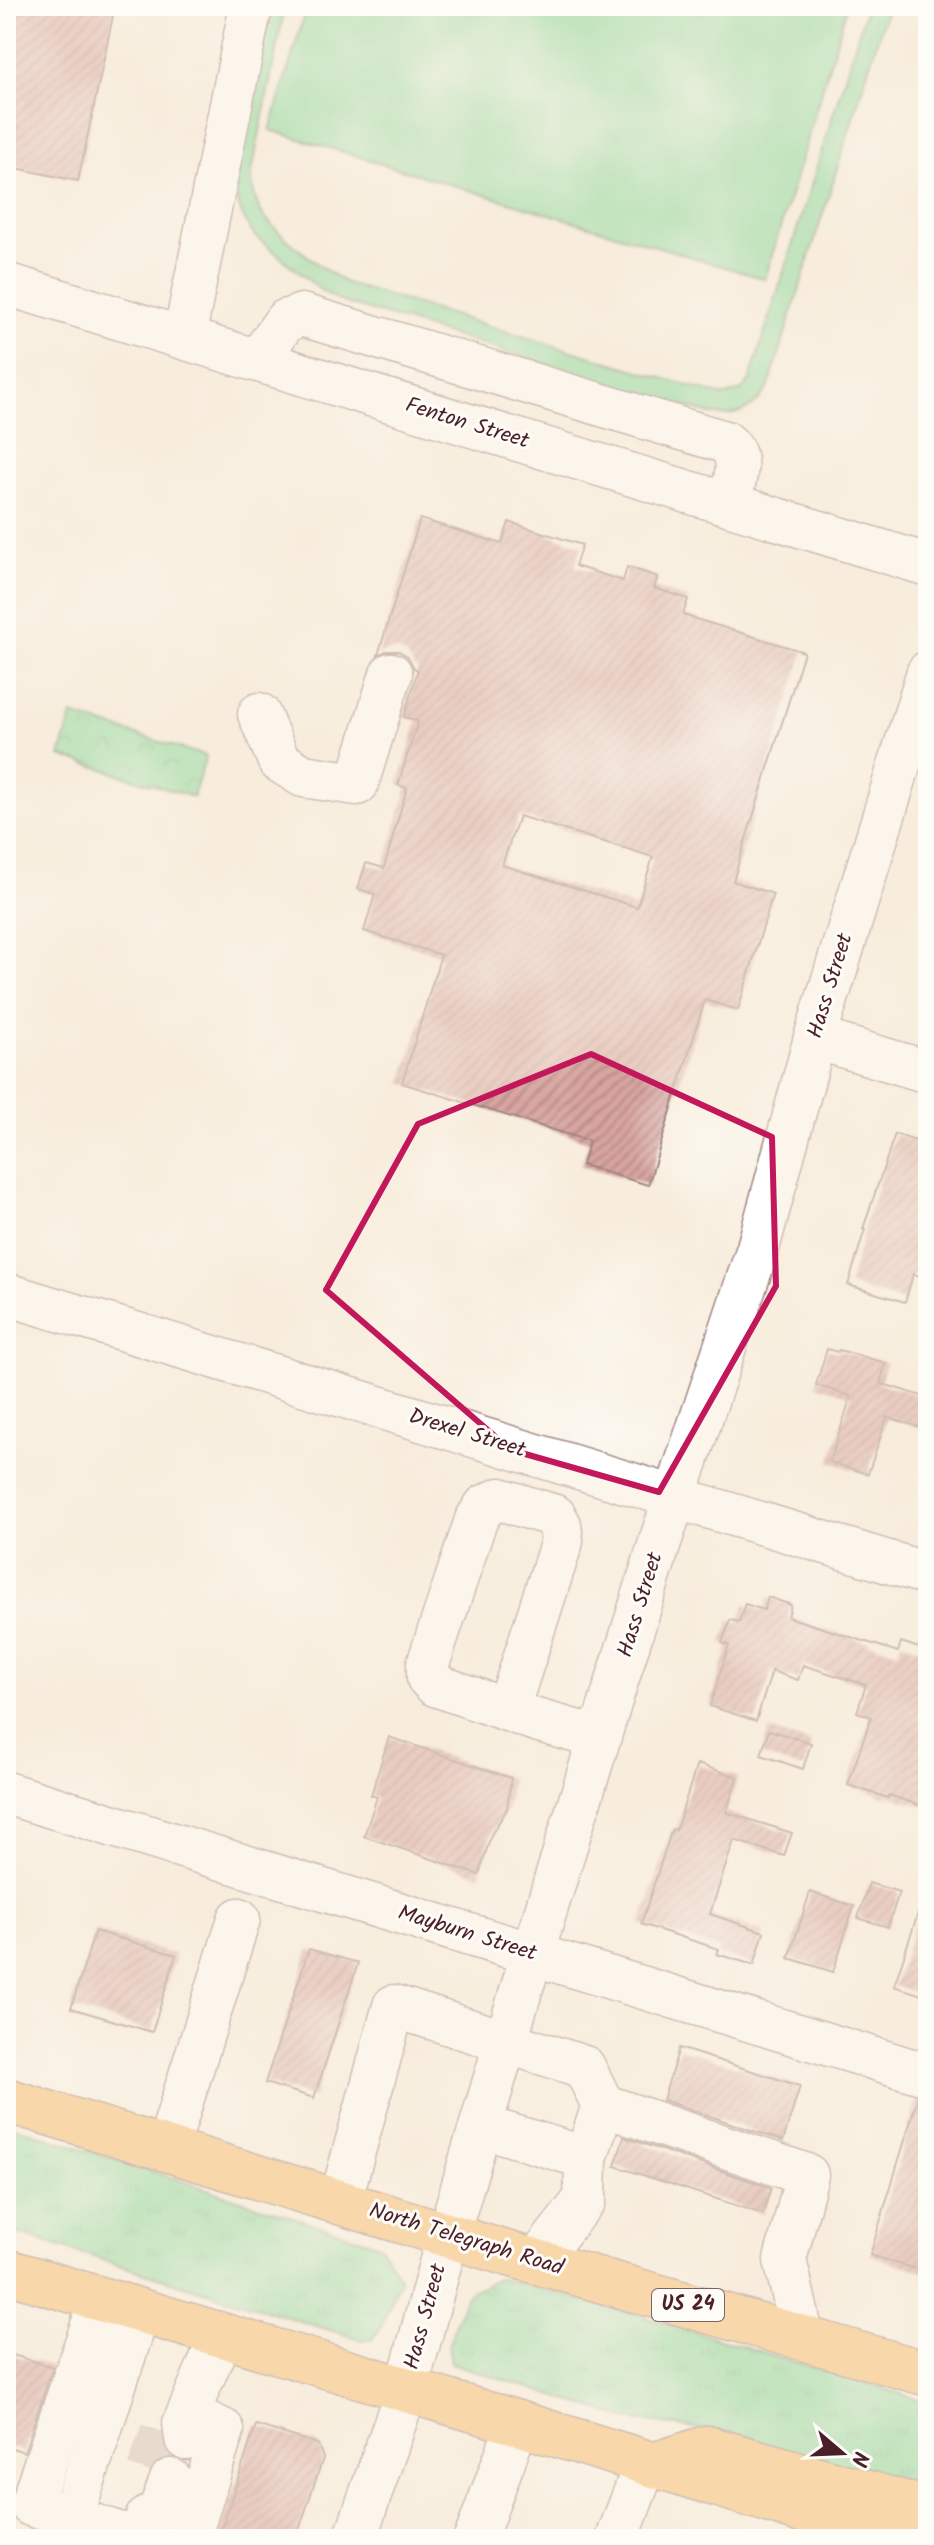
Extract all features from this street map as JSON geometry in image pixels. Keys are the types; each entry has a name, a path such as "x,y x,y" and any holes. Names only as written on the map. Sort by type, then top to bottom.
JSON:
{"main road":[{"name":"North Telegraph Road","path":"6,2100 536,2262 928,2374"},
{"path":"6,2271 650,2464 707,2448 895,2539"},
{"path":"853,2519 928,2510"}],"street":[{"path":"187,324 251,6"},
{"name":"Fenton Street","path":"6,284 187,324 266,348 729,504 928,565"},
{"path":"266,348 285,321 302,315 725,442 733,449 737,464 729,504"},
{"name":"Hass Street","path":"355,2539 406,2391 448,2235 532,1954 674,1497 758,1248 815,1038 928,672"},
{"path":"259,714 279,761 303,776 357,784 391,674"},
{"path":"815,1038 928,1072"},
{"name":"Drexel Street","path":"6,1294 928,1574"},
{"path":"508,1709 562,1541 555,1516 500,1499 485,1506 476,1520 428,1664 428,1678 435,1685 536,1720 599,1738"},
{"name":"Mayburn Street","path":"6,1793 928,2075"},
{"path":"167,2149 239,1919"},
{"path":"340,2202 394,2006 584,2067 603,2105 586,2158 585,2199 536,2262"},
{"path":"603,2105 807,2175 785,2260 803,2338"},
{"path":"481,2126 586,2158"},
{"path":"120,2305 31,2505 141,2532 160,2509 160,2476"},
{"path":"189,2539 223,2430 180,2426 221,2336"},
{"path":"475,2539 518,2423"},
{"path":"617,2539 650,2464"}],"highlighted area":[{"path":"591,1054 772,1137 776,1286 659,1492 511,1450 326,1290 418,1124"}],"green space":[{"path":"265,6 285,6 252,182 260,210 287,239 348,284 723,396 742,390 750,380 867,6 888,6 764,394 752,406 737,413 710,414 342,302 323,292 255,236 237,202 232,178"},
{"path":"307,6 847,6 765,279 270,130"},
{"path":"72,715 206,756 193,797 60,756"},
{"path":"6,2124 380,2245 400,2279 380,2329 372,2340 362,2340 6,2230"},
{"path":"500,2278 667,2323 928,2402 928,2494 730,2433 627,2419 451,2363 448,2346 465,2297"}],"building":[{"path":"6,6 115,6 78,181 6,166"},
{"path":"420,519 502,544 509,522 582,545 575,566 623,581 627,567 658,577 654,588 688,599 683,615 804,652 733,881 773,894 738,1010 705,1000 648,1185 582,1165 589,1141 402,1083 441,955 364,931 375,894 358,889 366,863 384,868 407,788 398,785 418,721 404,717 418,670 399,651 386,651 378,655","holes":["519,816 653,857 637,907 502,865"]},
{"path":"895,1134 928,1145 928,1278 913,1274 905,1302 848,1285"},
{"path":"827,1349 886,1363 880,1383 928,1398 928,1430 887,1417 868,1474 830,1462 851,1396 816,1385"},
{"path":"768,1597 791,1605 788,1617 898,1652 901,1642 928,1651 928,1808 848,1785 871,1717 857,1712 866,1685 803,1665 798,1680 772,1671 756,1721 710,1706 729,1645 722,1643 730,1620 739,1622 745,1604 764,1610"},
{"path":"769,1730 811,1743 803,1769 761,1755"},
{"path":"389,1737 511,1778 507,1809 491,1835 479,1875 364,1836 377,1797 371,1795"},
{"path":"697,1764 738,1777 726,1812 792,1833 784,1856 734,1840 710,1914 764,1932 754,1965 717,1954 719,1949 641,1924"},
{"path":"869,1883 899,1892 888,1927 858,1918"},
{"path":"810,1892 854,1906 833,1972 789,1958"},
{"path":"923,1898 928,1899 928,1997 894,1986"},
{"path":"95,1931 176,1955 152,2032 71,2008"},
{"path":"309,1949 358,1963 314,2098 265,2083"},
{"path":"679,2048 800,2086 783,2141 663,2100"},
{"path":"918,2097 928,2098 928,2273 870,2255"},
{"path":"624,2137 771,2188 763,2214 615,2166"},
{"path":"6,2353 53,2367 24,2452 6,2446"},
{"path":"256,2425 318,2444 323,2458 296,2539 218,2539"}],"tunnel":[{"path":"148,2471 162,2430"}]}
